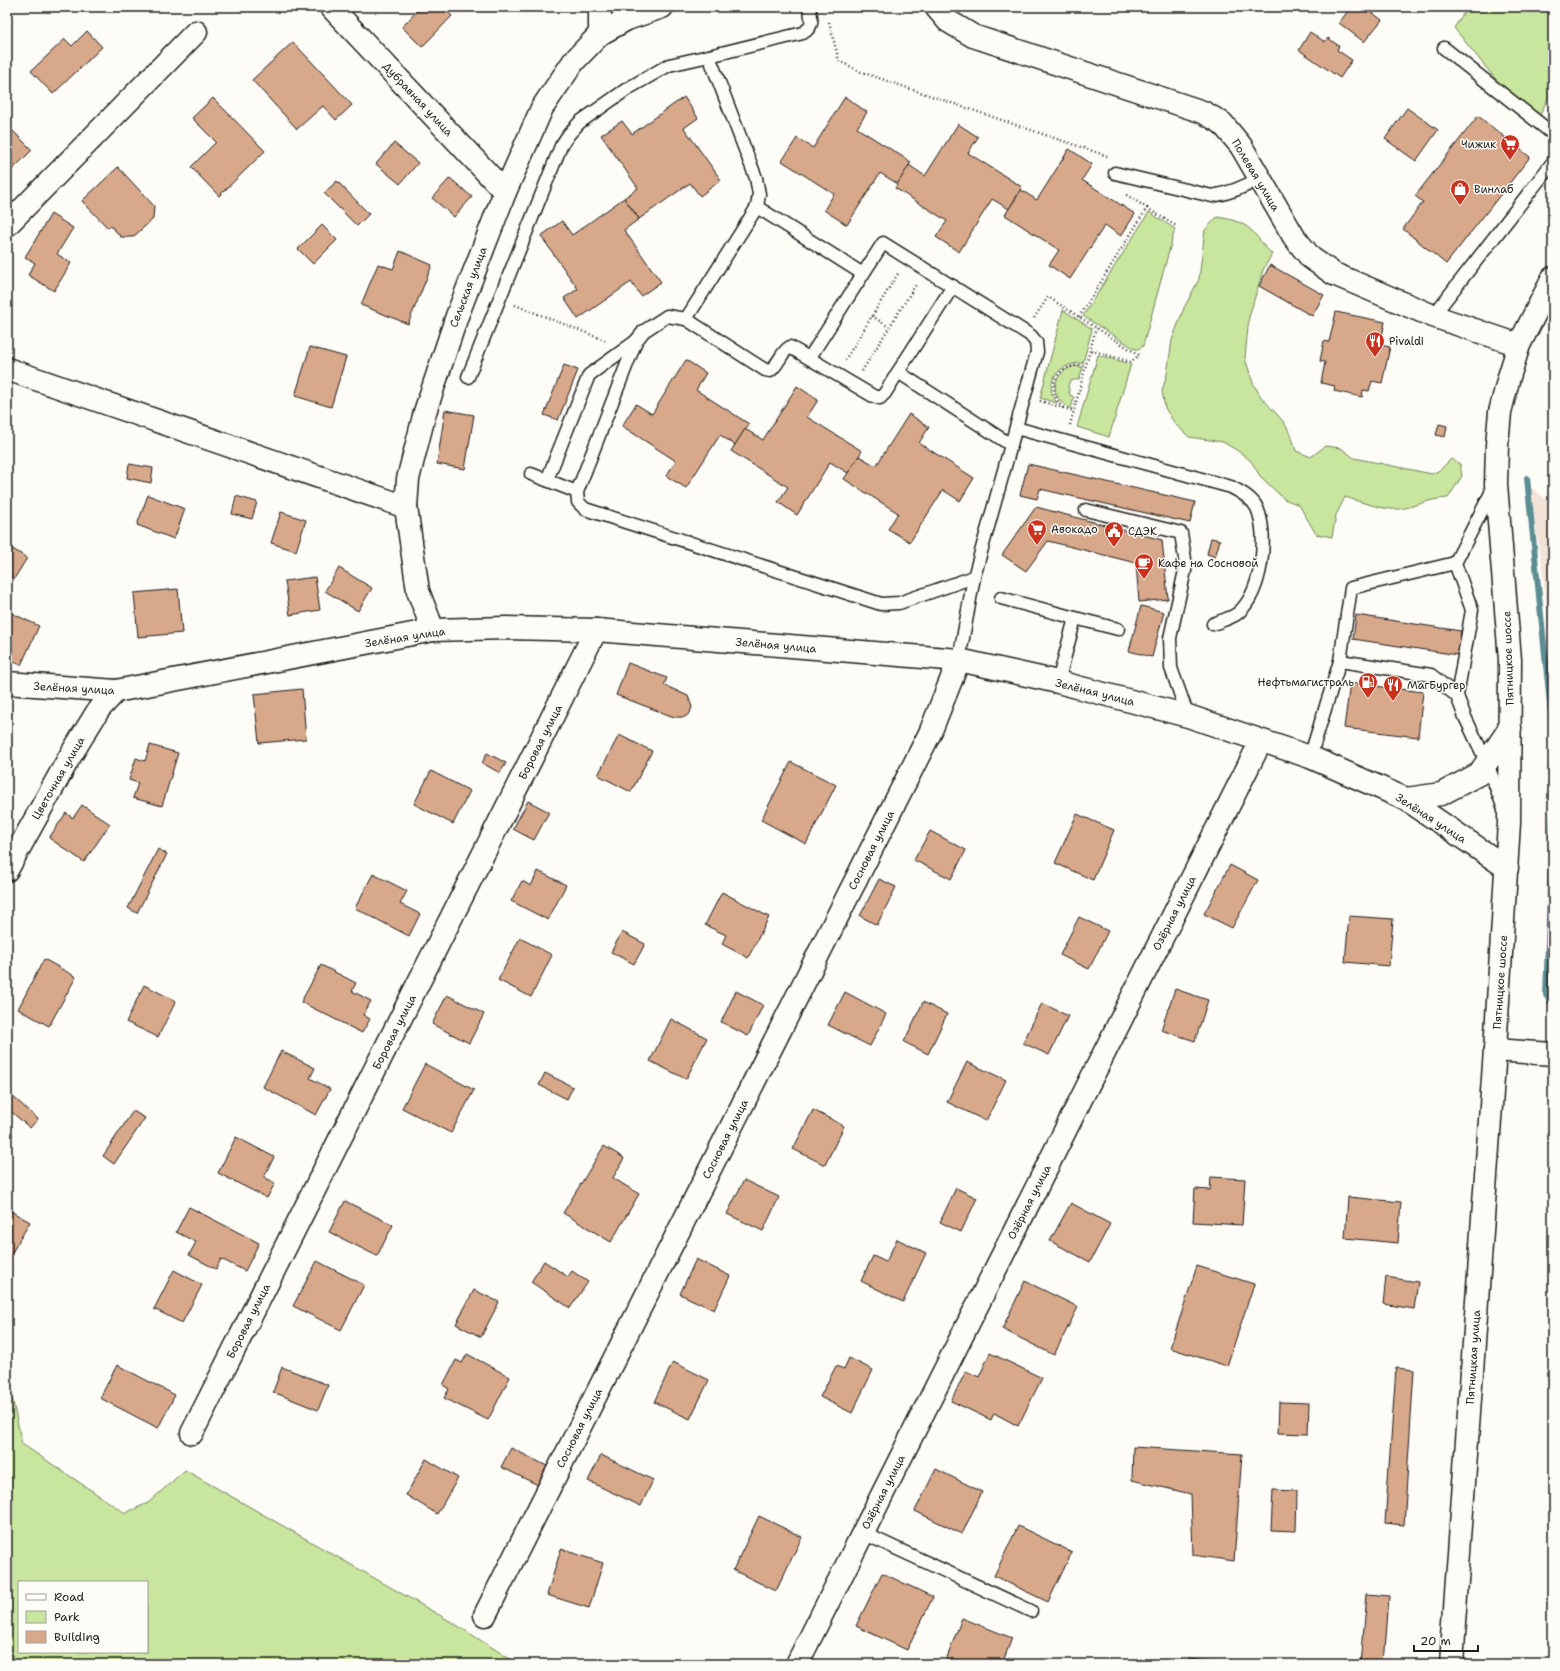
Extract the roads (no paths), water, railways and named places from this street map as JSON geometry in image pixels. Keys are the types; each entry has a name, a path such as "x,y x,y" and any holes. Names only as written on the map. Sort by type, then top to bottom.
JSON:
{"street":[{"name":"Дубравная улица","path":"331,7 505,192"},
{"path":"600,7 600,34"},
{"name":"Сельская улица","path":"433,630 418,591 406,508 408,479 425,412 456,316 505,192 542,108 574,61 600,34 627,19 662,7"},
{"name":"Полевая улица","path":"936,7 948,20 973,36 1203,112 1222,123 1241,146 1258,179 1294,237 1311,258 1334,274 1433,316 1519,345"},
{"path":"7,225 196,32"},
{"name":"Пятницкое шоссе","path":"1495,1050 1507,868 1510,728 1510,660 1496,484 1497,445 1500,412 1519,345 1553,278"},
{"path":"7,369 406,508"},
{"name":"Зелёная улица","path":"7,683 36,687 116,691 433,630 506,628 596,630 959,660 1058,682 1188,716 1310,757 1406,799 1507,868"},
{"name":"Боровая улица","path":"192,1433 596,630"},
{"name":"Сосновая улица","path":"485,1615 930,733 959,660"},
{"name":"Цветочная улица","path":"7,870 69,758 99,709 116,691"},
{"path":"1406,799 1441,794 1479,774 1510,728"},
{"name":"Озёрная улица","path":"797,1664 1261,741"},
{"path":"1495,1050 1553,1054"},
{"name":"Пятницкая улица","path":"1451,1664 1495,1050"}],"lane":[{"path":"468,377 562,146 569,134 603,104 669,65 803,33 810,28 813,20 810,7"},
{"path":"1444,48 1553,134"},
{"path":"686,319 757,207 759,194 756,178 709,56"},
{"path":"1433,316 1553,162"},
{"path":"1115,173 1212,196 1228,194 1258,179"},
{"path":"757,207 863,274"},
{"path":"810,357 883,243 1025,332 1036,342 1037,352 974,577 959,660"},
{"path":"953,286 885,393 880,398 873,396 790,346 785,349 774,368 770,371 765,370 686,319 673,316 663,318 644,331 636,341 577,492 578,502 585,509 881,604 899,603 974,577"},
{"path":"547,480 589,375 624,348 636,341"},
{"path":"898,372 1011,445"},
{"path":"1016,428 1232,487 1244,493 1257,508 1262,533 1262,563 1254,590 1238,613 1213,624"},
{"path":"531,474 577,492"},
{"path":"1457,696 1472,610 1455,563 1496,484"},
{"path":"1086,510 1181,533 1186,566 1170,638 1171,668 1188,716"},
{"path":"1310,757 1340,661 1351,588 1455,563"},
{"path":"1001,598 1118,629"},
{"path":"1058,682 1075,618"},
{"path":"1340,661 1431,675 1457,696 1465,717 1487,763 1509,823"},
{"path":"862,1533 1031,1611"}],"waterway":[{"path":"1527,478 1553,733"},
{"path":"1553,815 1546,995 1553,1005"}],"place":[{"name":"Чижик","path":"1510,161"},
{"name":"Винлаб","path":"1460,206"},
{"name":"Pivaldi","path":"1375,358"},
{"name":"Авокадо","path":"1037,546"},
{"name":"СДЭК","path":"1114,548"},
{"name":"Кафе на Сосновой","path":"1144,580"},
{"name":"Нефтьмагистраль","path":"1368,699"},
{"name":"МагБургер","path":"1393,702"}]}
